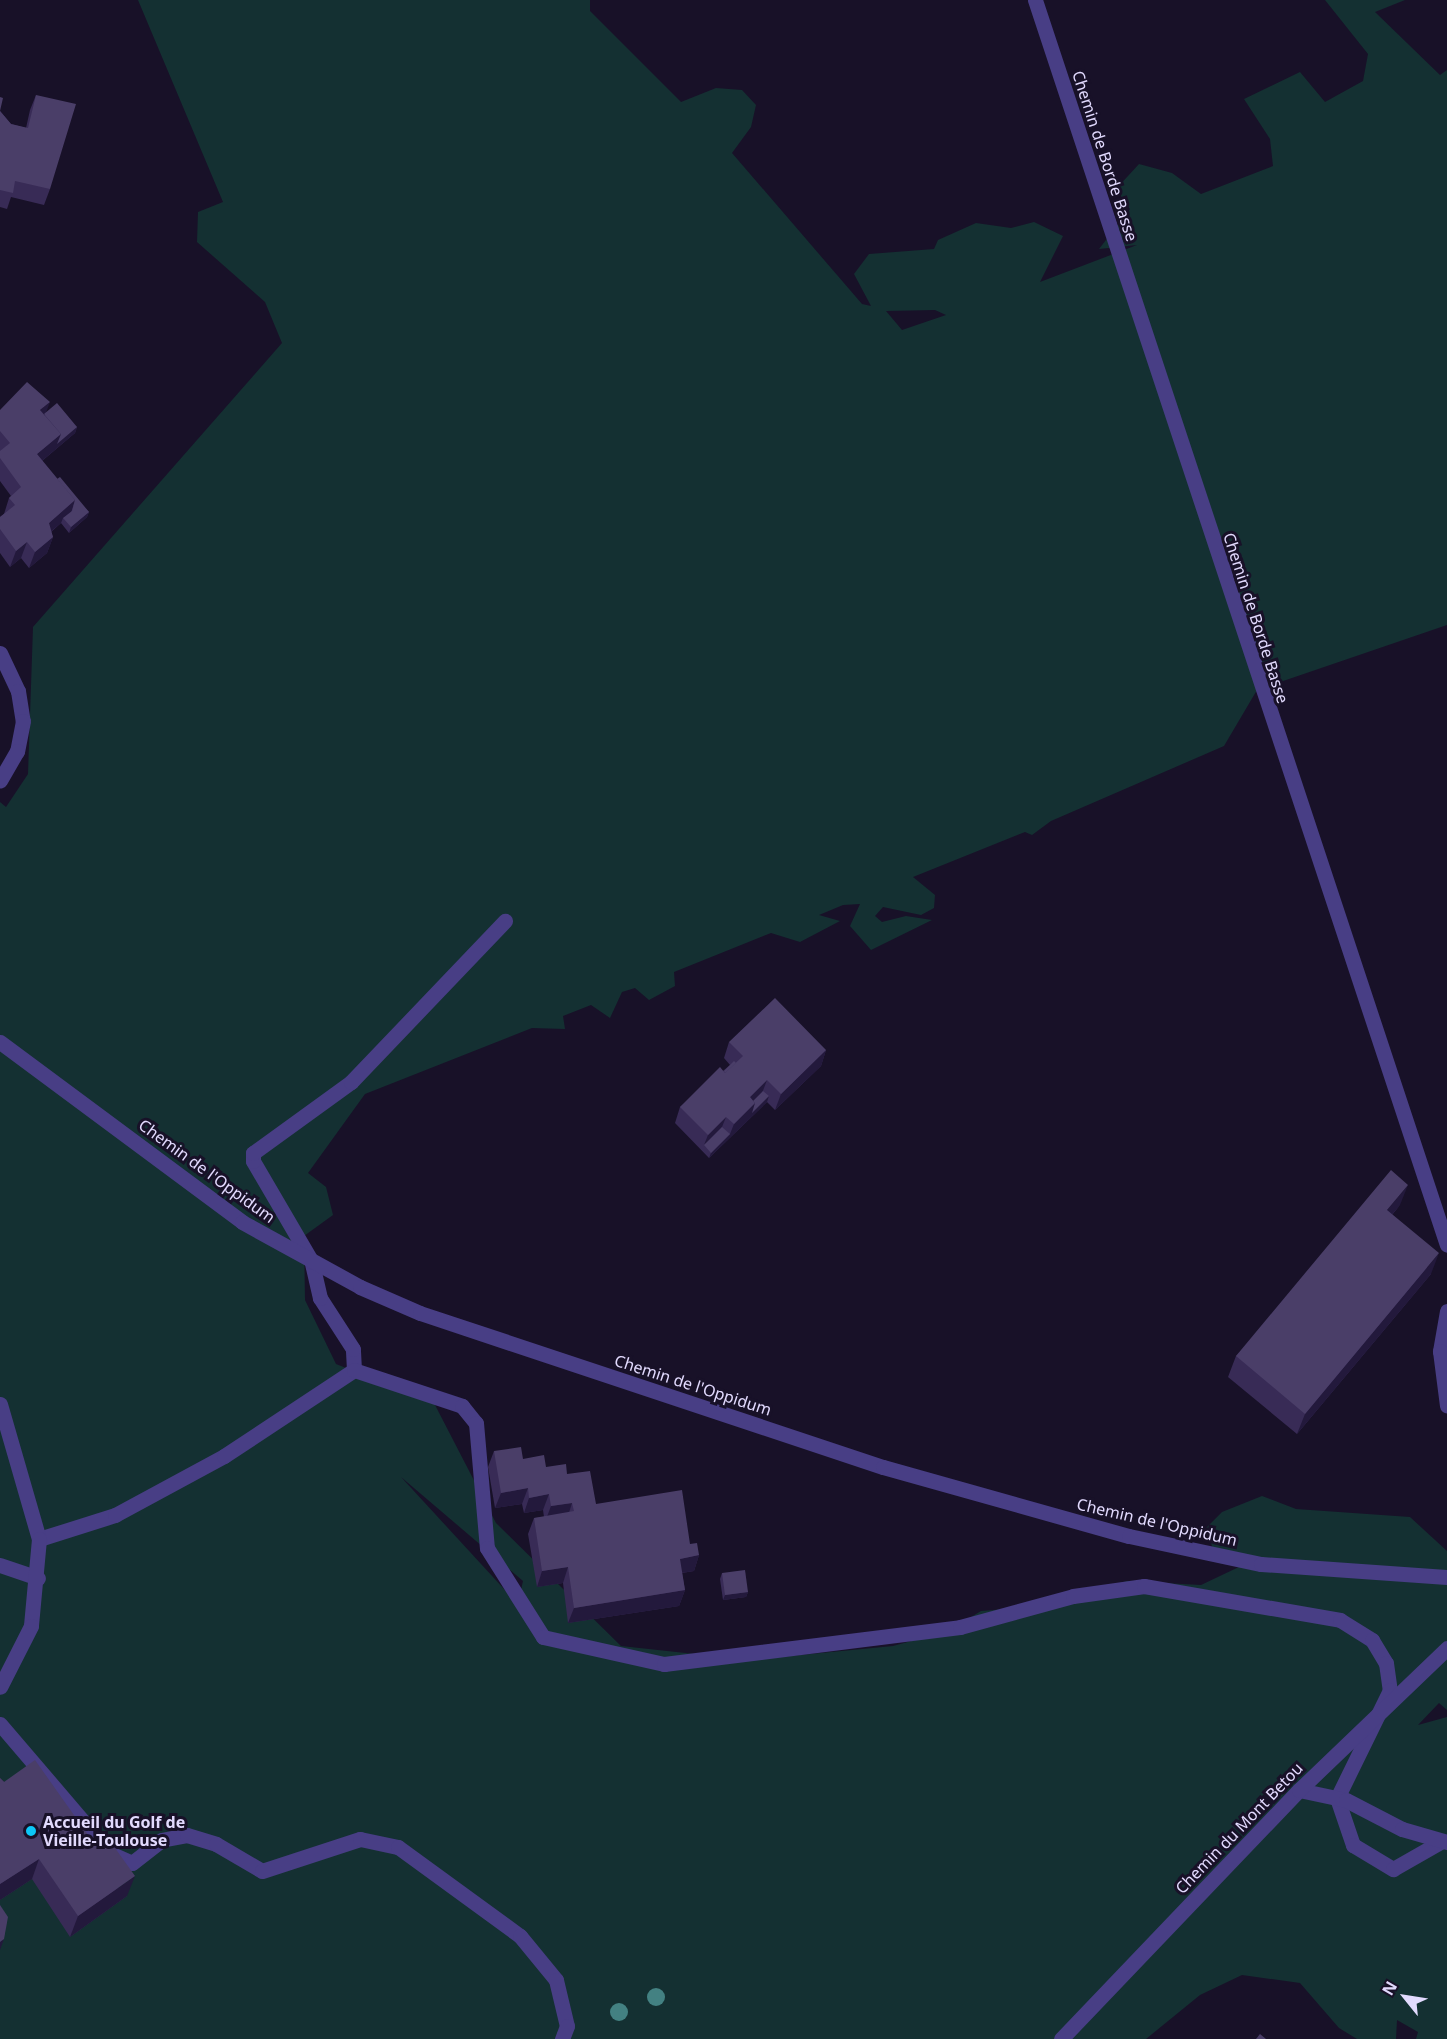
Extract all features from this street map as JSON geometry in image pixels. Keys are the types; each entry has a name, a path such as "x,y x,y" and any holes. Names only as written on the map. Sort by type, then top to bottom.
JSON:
{"street":[{"name":"Chemin de Borde Basse","path":"1035,0 1447,1245"},
{"path":"0,653 18,691 23,721 17,751 0,780"},
{"path":"354,1370 353,1349 320,1298 312,1262 253,1161 253,1153 351,1082 505,921"},
{"name":"Chemin de l'Oppidum","path":"0,1042 242,1222 312,1262 420,1313 1002,1503 1261,1564 1447,1577"},
{"path":"1447,1311 1440,1351 1447,1406"},
{"path":"39,1539 116,1515 224,1456 354,1370"},
{"path":"354,1370 462,1406 476,1423 487,1548 543,1637 664,1664 960,1627 1073,1596 1144,1586 1340,1620 1372,1640 1386,1663 1390,1690 1337,1798 1353,1845 1393,1869 1445,1841"},
{"path":"0,1404 39,1539 38,1578 31,1626 0,1687"},
{"path":"0,1565 38,1578"},
{"name":"Chemin du Mont Betou","path":"1061,2039 1299,1790 1447,1648"},
{"path":"0,1724 110,1853 132,1863 161,1840 187,1835 216,1844 262,1871 360,1839 398,1847 520,1936 556,1980 567,2026 562,2039"},
{"path":"1299,1790 1337,1798 1402,1829 1445,1841"}],"green space":[{"path":"138,0 590,0 590,11 681,102 716,88 742,90 756,105 751,127 732,153 862,304 871,306 854,274 869,254 934,249 938,240 976,223 1011,228 1034,222 1063,236 1040,282 1137,245 1099,249 1130,209 1116,189 1139,164 1172,173 1201,194 1273,166 1270,139 1244,99 1300,72 1325,102 1363,81 1368,54 1325,0 1405,0 1375,12 1440,75 1447,70 1447,625 1257,690 1224,746 1051,821 1032,835 1025,832 913,877 935,895 934,908 921,915 883,907 875,916 882,922 906,916 932,920 871,950 850,926 860,904 843,905 819,915 840,921 800,942 771,933 674,972 675,986 649,1000 635,988 622,992 610,1018 591,1005 563,1016 565,1029 532,1028 365,1094 308,1173 326,1187 333,1215 304,1236 305,1300 336,1364 434,1403 496,1523 621,1646 750,1660 893,1646 948,1631 981,1611 1031,1607 1127,1581 1201,1585 1241,1566 1219,1563 1205,1529 1222,1512 1262,1496 1296,1509 1410,1517 1447,1551 1447,1710 1439,1703 1418,1725 1447,1717 1447,2039 1416,2039 1418,2032 1397,2020 1396,2039 1357,2039 1339,2028 1300,1983 1242,1975 1200,1995 1146,2039 0,2039 0,802 6,807 28,774 33,627 282,343 265,302 197,242 198,212 223,202","holes":["935,310 946,315 902,330 886,311","401,1477 523,1581 518,1603 517,1603"]}],"building":[{"path":"36,95 76,104 50,189 15,181 13,193 0,190 0,111 11,124 28,128"},
{"path":"27,382 50,402 40,410 61,434 37,454 75,500 49,523 53,537 35,552 27,542 16,551 0,529 0,517 15,505 9,498 21,487 0,458 0,451 10,443 0,431 0,410"},
{"path":"57,403 77,427 57,444 61,434 44,414"},
{"path":"60,477 89,512 71,527 63,518 72,511 75,500 57,479"},
{"path":"775,998 826,1050 781,1094 767,1080 750,1097 755,1103 734,1124 726,1117 708,1135 680,1107 720,1067 725,1073 743,1056 729,1042"},
{"path":"734,1061 736,1063 725,1073 724,1071"},
{"path":"763,1091 769,1096 752,1113 755,1103 753,1101"},
{"path":"722,1127 730,1134 711,1153 704,1145"},
{"path":"1391,1170 1408,1185 1387,1210 1439,1253 1305,1414 1236,1356"},
{"path":"521,1447 523,1459 544,1455 546,1467 566,1464 567,1474 590,1471 596,1504 682,1490 690,1544 697,1543 699,1555 680,1559 685,1590 574,1608 568,1567 542,1571 534,1518 574,1511 572,1503 551,1506 549,1494 529,1498 528,1488 501,1493 494,1451"},
{"path":"745,1570 748,1592 725,1595 722,1573"},
{"name":"Accueil du Golf de Vieille-Toulouse","path":"35,1760 98,1849 110,1841 135,1876 78,1916 39,1859 0,1884 0,1778 4,1782"},
{"path":"0,1905 8,1917 4,1939 0,1942"},
{"path":"1260,2034 1266,2039 1256,2039"}],"place":[{"name":"Accueil du Golf de Vieille-Toulouse","path":"31,1831"}]}
